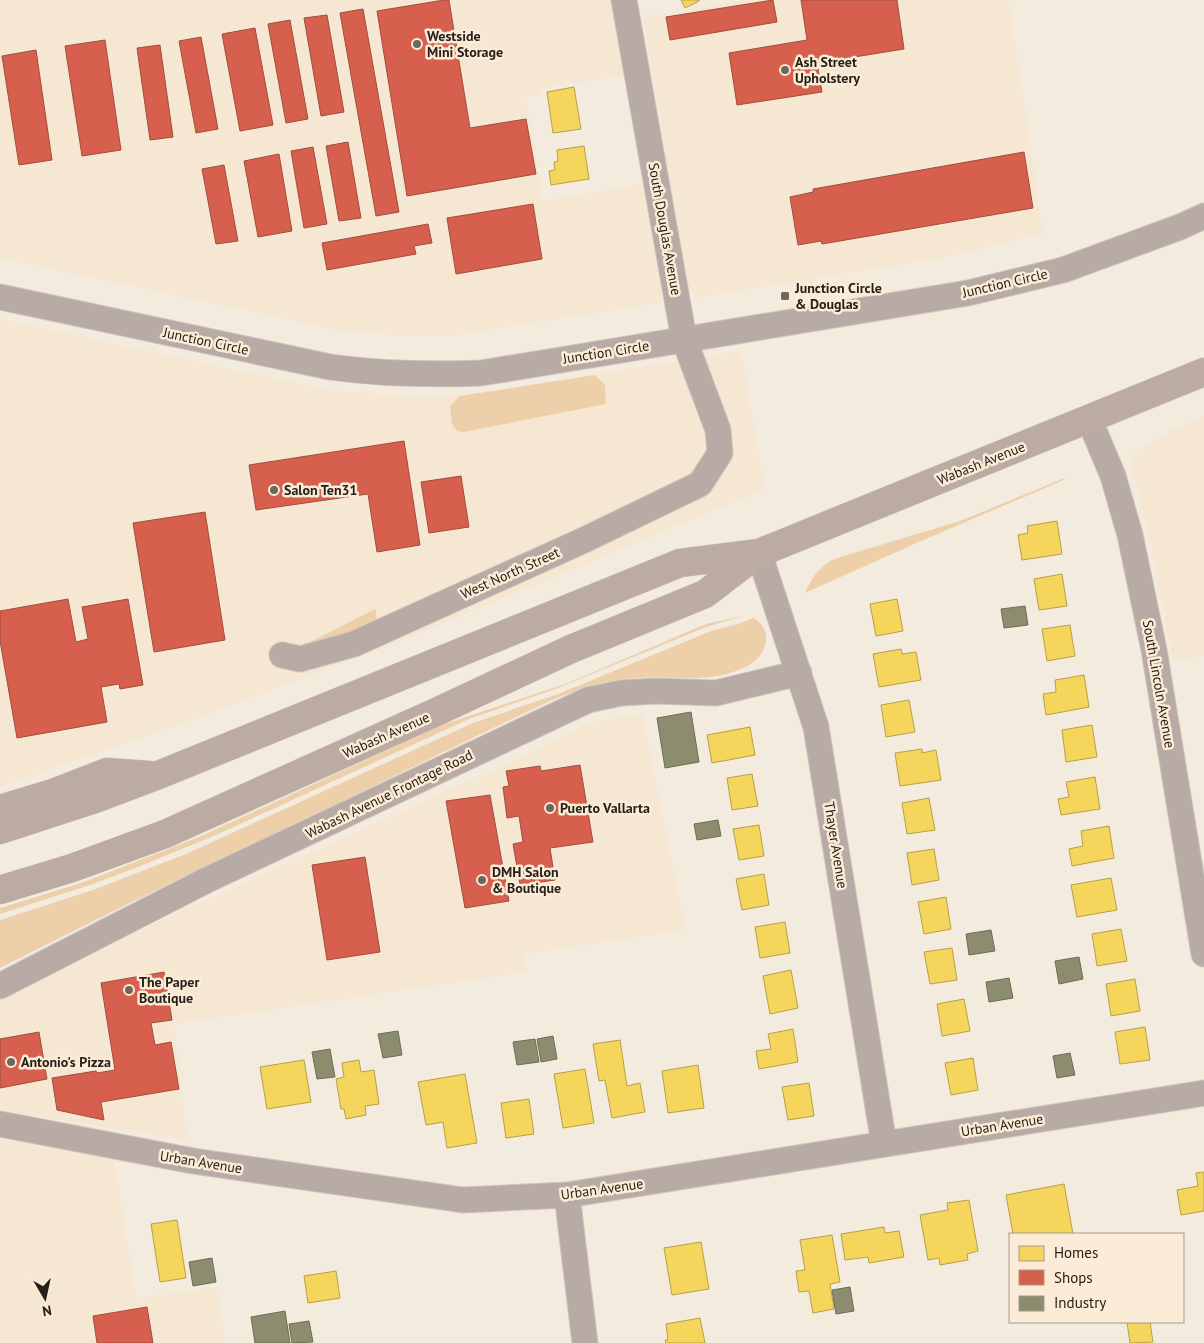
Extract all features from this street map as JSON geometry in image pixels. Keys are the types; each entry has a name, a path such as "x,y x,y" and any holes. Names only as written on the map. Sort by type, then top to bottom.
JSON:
{"main road":[{"name":"Wabash Avenue","path":"0,830 98,798 156,776 680,563 758,553 1204,372"},
{"name":"Wabash Avenue","path":"0,890 72,868 183,826 571,649 705,594 758,553"},
{"path":"0,809 53,793 107,772 156,776"}],"street":[{"name":"South Douglas Avenue","path":"624,0 684,339 718,430 720,453"},
{"name":"Junction Circle","path":"0,297 330,367 376,373 481,373 987,288 1063,270 1180,227 1204,216"},
{"name":"South Lincoln Avenue","path":"1089,419 1113,476 1130,535 1154,650 1204,954"},
{"name":"West North Street","path":"282,655 300,658 354,644 582,541 700,484 720,453"},
{"name":"Thayer Avenue","path":"758,553 816,727 884,1144"},
{"name":"Wabash Avenue Frontage Road","path":"0,986 207,880 588,700 621,693 656,691 716,693 799,674"},
{"name":"Urban Avenue","path":"0,1124 193,1161 453,1199 472,1200 567,1195 1204,1093"},
{"path":"567,1195 585,1343"}],"shaded area":[{"path":"0,0 612,0 625,75 544,88 539,95 526,97 543,201 643,184 662,295 659,303 455,335 405,336 337,330 0,258"},
{"path":"745,0 1009,0 1043,233 941,258 695,298 687,283 684,269 643,17"},
{"path":"0,319 329,390 413,397 454,397 741,351 765,489 403,640 195,719 0,787"},
{"path":"595,375 605,385 606,404 464,432 457,431 452,424 450,406 460,396"},
{"path":"1204,416 1204,656 1173,661 1151,545 1129,457 1173,429"},
{"path":"1065,478 805,593 816,573 834,559 960,521"},
{"path":"375,609 376,619 371,627 314,643 310,642"},
{"path":"743,616 706,627 558,688 469,719 216,835 138,867 93,884 0,914 0,908 84,882 199,837 442,725 568,683 706,624"},
{"path":"754,618 763,627 766,639 763,650 757,659 747,666 723,675 710,677 622,679 585,688 558,698 181,878 0,968 0,920 93,890 186,854 473,723 558,694 711,631"},
{"path":"642,714 686,930 524,954 526,972 174,1024 187,1140 0,1110 0,1001 142,929 491,771 587,723"},
{"path":"0,1140 114,1157 136,1298 216,1287 226,1343 0,1343"}],"building: Homes":[{"path":"681,0 699,0 699,1 685,8"},
{"path":"574,87 581,129 553,133 547,92"},
{"path":"584,146 589,179 551,185 549,171 555,170 554,162 558,161 557,150"},
{"path":"1057,521 1062,554 1022,560 1018,535 1028,533 1027,526"},
{"path":"1062,574 1067,606 1039,610 1034,579"},
{"path":"897,599 903,631 876,636 870,604"},
{"path":"1070,625 1075,656 1047,661 1042,629"},
{"path":"901,649 902,654 916,652 921,680 879,687 873,654"},
{"path":"1084,675 1089,707 1046,715 1043,694 1056,692 1055,680"},
{"path":"909,700 915,732 886,737 881,705"},
{"path":"1092,725 1097,757 1066,762 1062,730"},
{"path":"750,727 755,755 712,763 707,735"},
{"path":"922,749 922,753 936,750 941,780 900,786 895,753"},
{"path":"752,774 758,806 732,810 727,778"},
{"path":"1095,777 1100,809 1061,815 1058,799 1069,797 1066,782"},
{"path":"929,798 935,830 907,834 902,803"},
{"path":"759,825 764,856 739,860 733,829"},
{"path":"1109,826 1114,858 1072,866 1069,849 1083,846 1081,831"},
{"path":"934,849 939,880 912,885 907,853"},
{"path":"764,874 769,905 742,910 736,879"},
{"path":"1111,878 1117,910 1077,917 1071,885"},
{"path":"946,897 951,929 924,934 918,902"},
{"path":"785,922 790,953 760,958 755,927"},
{"path":"1121,929 1127,961 1097,966 1092,934"},
{"path":"952,948 957,980 930,984 924,952"},
{"path":"791,970 798,1008 770,1014 763,976"},
{"path":"1135,979 1140,1011 1111,1016 1106,984"},
{"path":"964,999 970,1031 942,1036 937,1004"},
{"path":"1145,1027 1150,1060 1120,1064 1115,1032"},
{"path":"793,1029 798,1062 759,1069 756,1051 771,1049 768,1034"},
{"path":"620,1040 627,1086 640,1083 645,1112 612,1118 605,1080 599,1081 593,1044"},
{"path":"973,1058 978,1090 951,1095 945,1063"},
{"path":"304,1060 311,1102 267,1109 260,1067"},
{"path":"359,1060 361,1072 374,1070 379,1104 365,1106 366,1115 346,1119 344,1109 341,1109 336,1079 344,1077 342,1063"},
{"path":"698,1065 704,1108 668,1113 662,1071"},
{"path":"585,1069 594,1123 563,1128 554,1074"},
{"path":"465,1074 477,1143 447,1148 443,1122 426,1125 418,1082"},
{"path":"809,1083 814,1116 788,1120 782,1087"},
{"path":"529,1099 534,1134 506,1138 501,1103"},
{"path":"1204,1172 1204,1211 1181,1215 1177,1190 1198,1186 1196,1173"},
{"path":"1064,1184 1073,1233 1013,1233 1006,1195"},
{"path":"969,1200 978,1251 967,1254 968,1260 940,1265 939,1258 928,1260 920,1215 948,1210 947,1203"},
{"path":"177,1220 186,1278 160,1282 151,1224"},
{"path":"884,1227 885,1233 899,1231 904,1257 869,1263 868,1257 845,1260 841,1234"},
{"path":"832,1235 840,1282 830,1284 834,1309 813,1313 809,1291 799,1292 796,1271 805,1270 800,1240"},
{"path":"701,1242 709,1289 672,1295 664,1248"},
{"path":"336,1271 340,1298 308,1303 304,1276"},
{"path":"700,1318 705,1343 666,1343 665,1340 668,1340 666,1324"},
{"path":"1127,1323 1150,1323 1153,1342 1130,1343"}],"building: Shops":[{"path":"449,0 470,128 526,119 536,174 407,196 377,11"},
{"path":"773,0 777,22 670,40 666,17"},
{"path":"801,0 897,0 904,49 817,63 822,92 737,105 729,53 807,40"},
{"path":"363,9 399,212 376,216 340,13"},
{"path":"327,15 344,112 321,116 304,18"},
{"path":"290,20 308,119 286,123 268,24"},
{"path":"255,28 273,125 240,131 222,34"},
{"path":"201,37 218,129 196,133 179,41"},
{"path":"105,40 121,150 82,156 65,46"},
{"path":"160,45 173,137 150,140 137,48"},
{"path":"36,50 52,160 19,165 2,56"},
{"path":"348,142 361,218 339,221 326,146"},
{"path":"313,147 327,224 304,228 291,151"},
{"path":"1024,152 1033,208 822,244 821,241 798,245 790,197 813,192 813,189"},
{"path":"279,154 292,231 258,237 244,161"},
{"path":"224,165 238,241 216,244 202,169"},
{"path":"533,204 542,259 456,274 447,218"},
{"path":"428,224 432,243 414,246 416,254 327,270 322,243"},
{"path":"404,441 420,545 377,552 368,494 256,510 249,465"},
{"path":"461,476 469,527 429,533 421,482"},
{"path":"205,512 225,640 154,652 133,523"},
{"path":"68,599 76,642 88,639 82,607 128,599 143,685 120,689 119,684 101,687 107,722 17,738 0,641 0,611"},
{"path":"580,765 593,842 550,848 555,880 520,885 513,844 523,842 519,816 507,818 503,787 509,786 506,771 540,766 541,771"},
{"path":"490,795 509,901 465,908 446,801"},
{"path":"365,857 380,952 327,960 312,865"},
{"path":"164,972 172,1020 151,1023 155,1045 171,1042 179,1089 101,1102 104,1120 57,1110 52,1078 115,1070 101,983"},
{"path":"39,1032 47,1079 0,1088 0,1039"},
{"path":"147,1307 153,1343 97,1343 93,1316"}],"building: Industry":[{"path":"1025,606 1028,625 1004,628 1001,609"},
{"path":"691,712 699,762 665,768 657,718"},
{"path":"718,820 721,836 697,840 694,824"},
{"path":"991,930 995,951 969,955 966,934"},
{"path":"1079,957 1083,979 1059,984 1055,961"},
{"path":"1009,978 1013,998 989,1002 986,982"},
{"path":"398,1031 402,1055 383,1058 378,1034"},
{"path":"553,1036 557,1059 541,1062 537,1039"},
{"path":"535,1039 539,1062 517,1065 513,1042"},
{"path":"330,1049 335,1077 317,1079 312,1052"},
{"path":"1070,1053 1075,1075 1057,1078 1053,1056"},
{"path":"212,1258 216,1282 193,1286 189,1262"},
{"path":"850,1287 854,1311 836,1314 832,1290"},
{"path":"285,1311 290,1343 255,1343 251,1317"},
{"path":"309,1321 313,1342 292,1343 289,1324"}],"place":[{"name":"Westside Mini Storage","path":"417,44"},
{"name":"Ash Street Upholstery","path":"785,70"},
{"name":"Junction Circle & Douglas","path":"785,296"},
{"name":"Salon Ten31","path":"274,490"},
{"name":"Puerto Vallarta","path":"550,808"},
{"name":"DMH Salon & Boutique","path":"482,880"},
{"name":"The Paper Boutique","path":"129,990"},
{"name":"Antonio's Pizza","path":"11,1062"}]}
